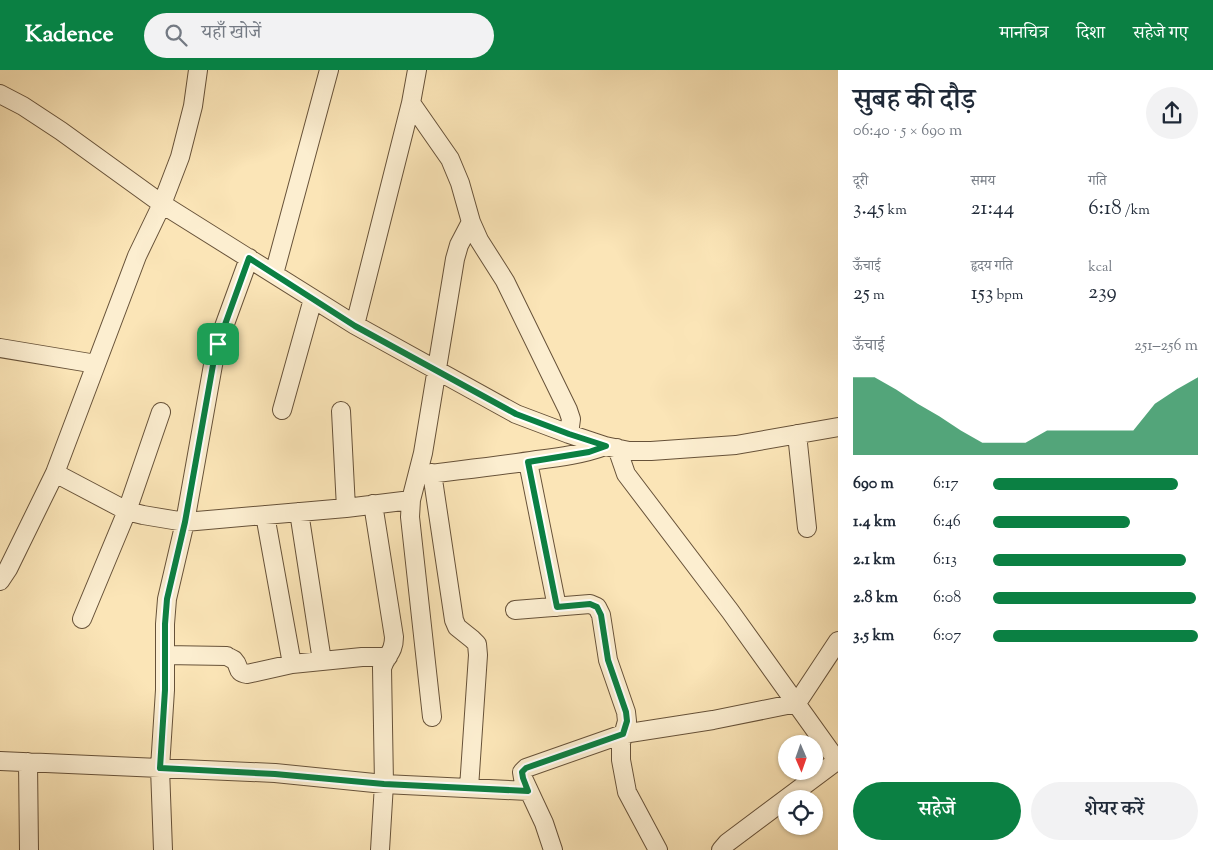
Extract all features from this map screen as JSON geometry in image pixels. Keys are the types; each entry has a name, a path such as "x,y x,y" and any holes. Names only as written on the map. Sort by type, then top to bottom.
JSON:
{"street":[{"path":"0,581 54,473 137,256 162,204 180,157 193,106 198,70"},
{"path":"274,274 329,70"},
{"path":"355,326 411,103 417,70"},
{"path":"0,94 23,106 61,131 162,204 355,326 516,414 569,434 611,447 629,451 651,452 726,446 838,427"},
{"path":"411,103 450,159 479,240 505,281 568,410 571,419 569,434"},
{"path":"469,788 478,655 476,644 457,627 454,620 425,474 423,453 455,259 471,222"},
{"path":"163,850 160,768 165,690 167,599 185,522 218,344 249,258"},
{"path":"282,410 314,299"},
{"path":"0,348 96,364"},
{"path":"82,619 127,511 161,412"},
{"path":"341,412 346,508"},
{"path":"797,434 807,528"},
{"path":"425,474 528,462 611,447"},
{"path":"611,447 626,474 838,760 727,843 721,850"},
{"path":"528,462 557,607"},
{"path":"54,473 127,511 185,522 346,508 411,500"},
{"path":"425,474 411,500 410,517 432,717"},
{"path":"372,504 394,637 392,651 384,661 382,668 384,784 380,850"},
{"path":"299,512 322,661"},
{"path":"266,515 292,664"},
{"path":"515,610 590,604 597,607 601,615 608,660 626,712 627,721 621,743 621,760 627,792 658,850"},
{"path":"553,850 544,822 523,778 522,772 526,768 623,734 713,720 796,703 838,641"},
{"path":"165,655 226,656 236,662 242,674 292,664 362,657 388,657"},
{"path":"0,761 275,774 384,784 528,791"},
{"path":"28,762 29,850"}],"route":[{"path":"249,258 355,326 516,414 606,446 589,452 528,462 557,607 590,604 597,607 601,615 608,660 626,712 627,721 623,734 526,768 522,772 528,791 384,784 275,774 160,768 165,690 167,599 185,522 218,344 249,258"}]}
